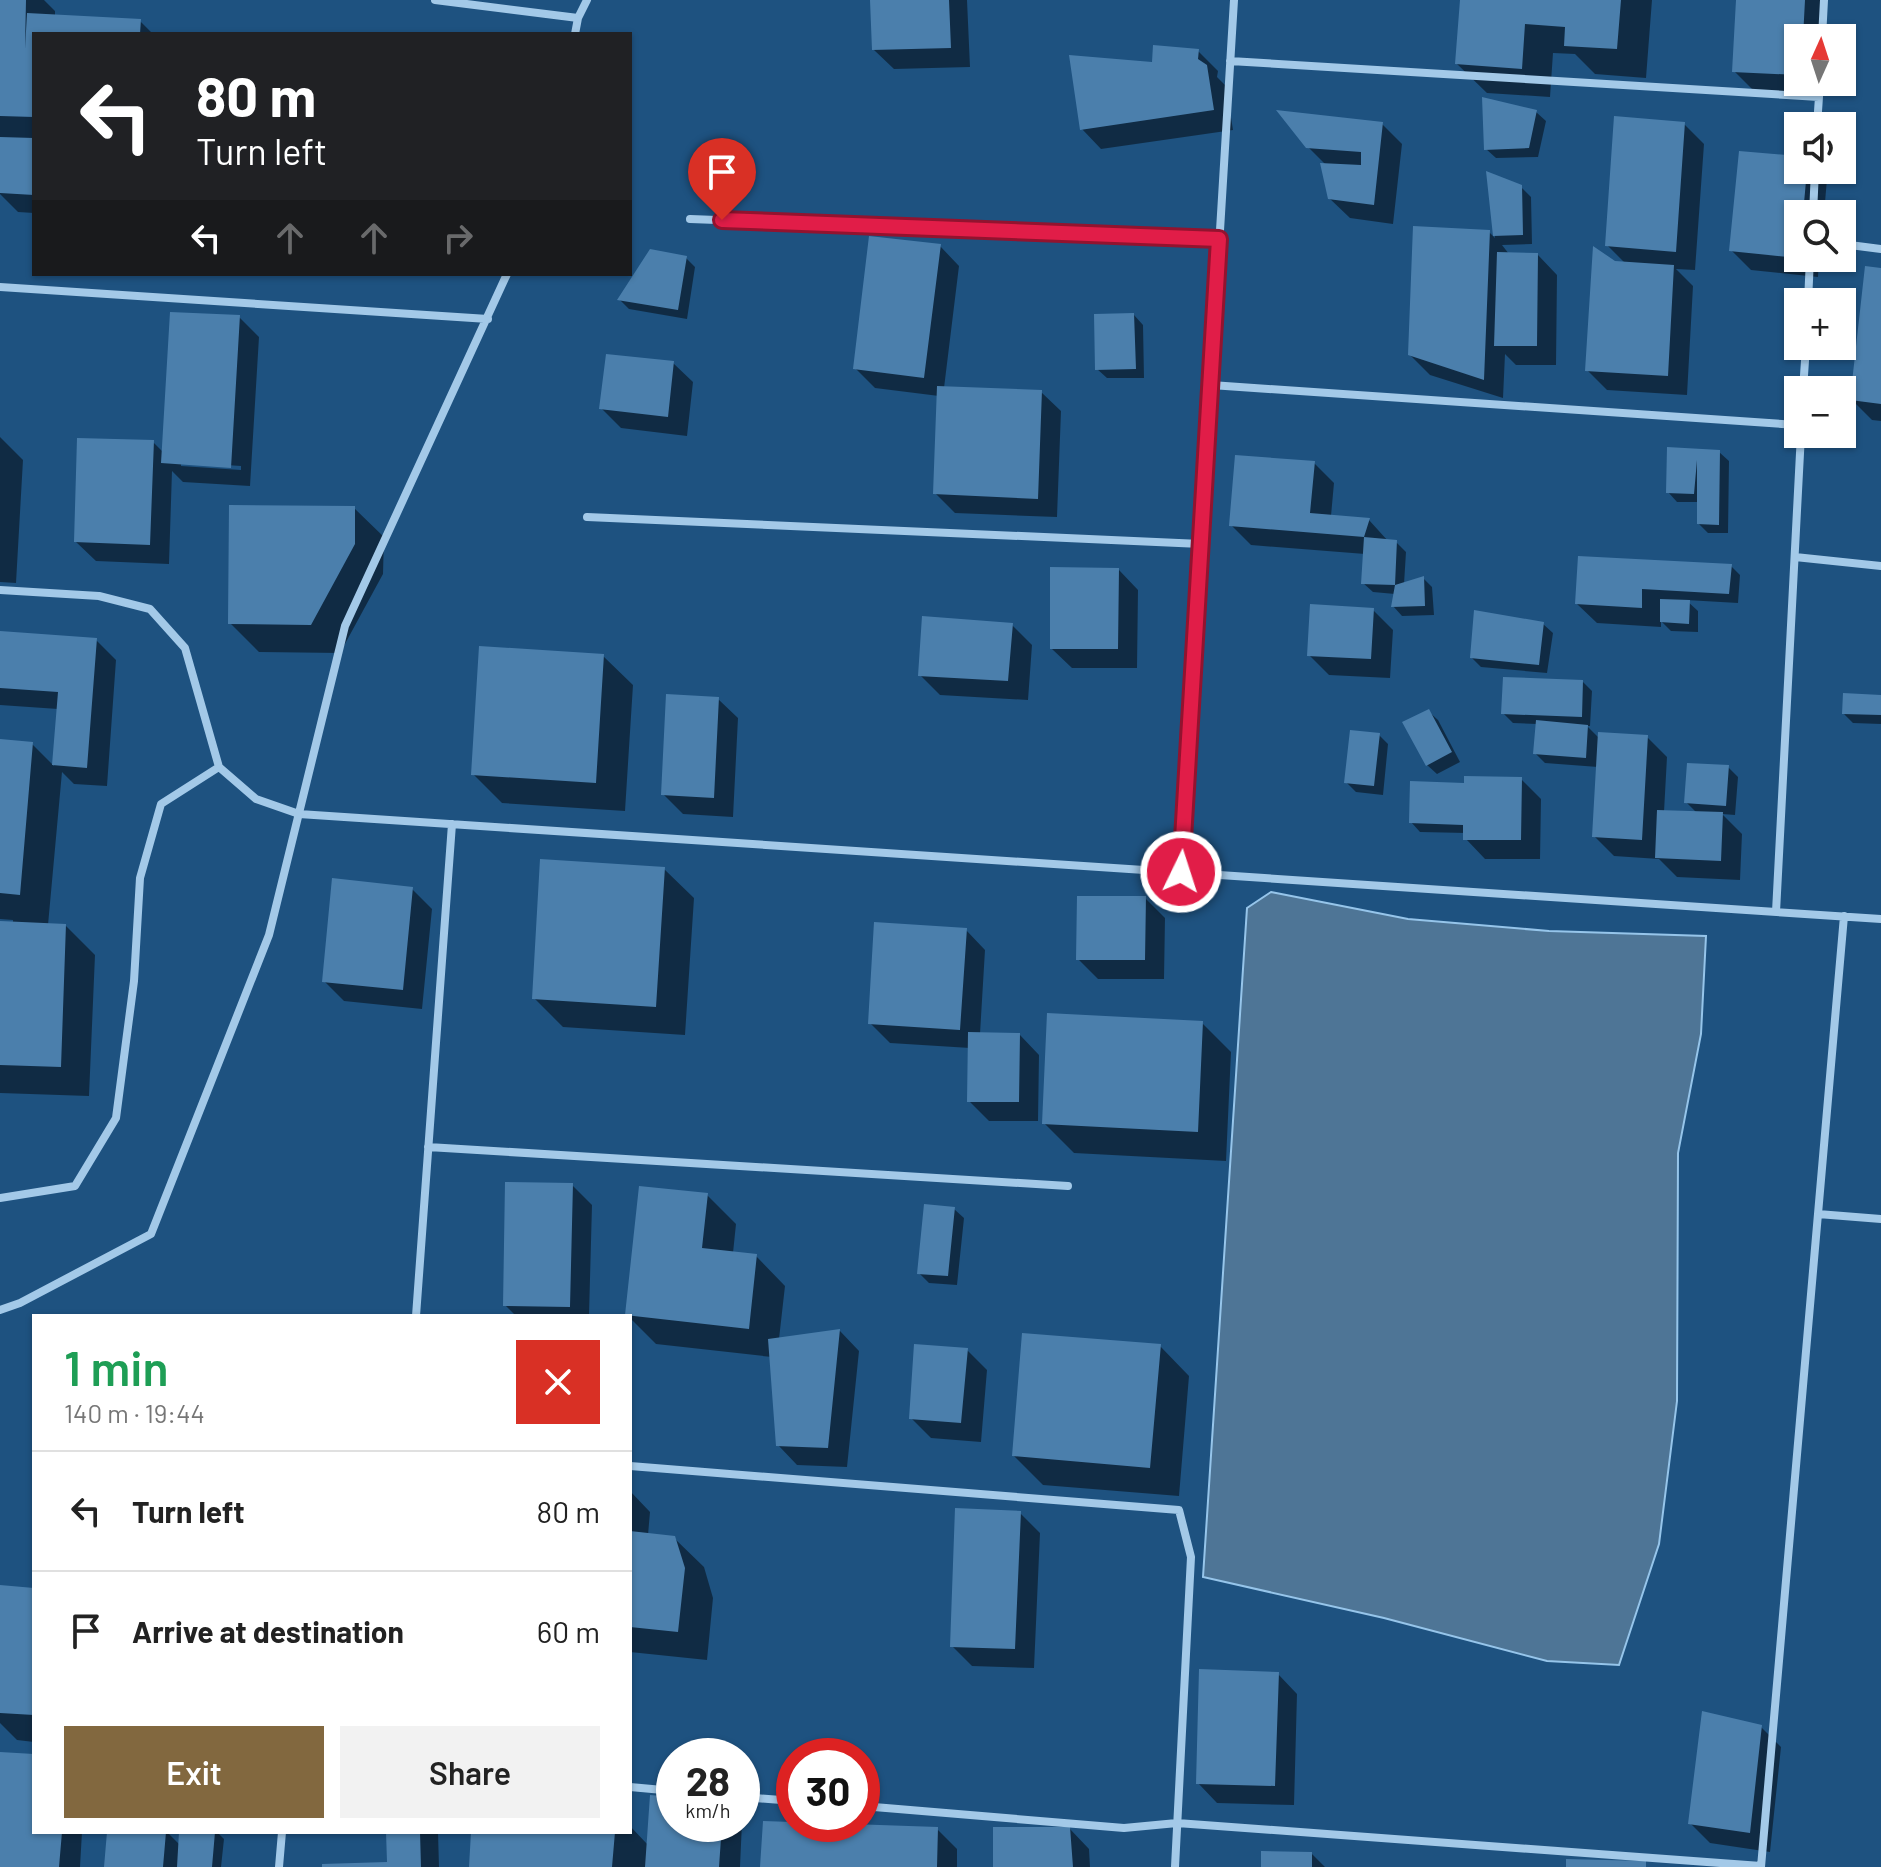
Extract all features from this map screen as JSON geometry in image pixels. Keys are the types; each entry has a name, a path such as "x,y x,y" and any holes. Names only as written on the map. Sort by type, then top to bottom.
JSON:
{"street":[{"path":"435,0 578,18"},
{"path":"575,32 587,0"},
{"path":"1181,872 1234,0"},
{"path":"1823,24 1824,0"},
{"path":"1230,61 1819,97 1818,112"},
{"path":"690,219 1219,239"},
{"path":"1856,246 1881,249"},
{"path":"0,1310 20,1303 151,1234 269,935 345,626 506,276"},
{"path":"0,287 488,319"},
{"path":"1211,385 1784,424"},
{"path":"1776,912 1800,448"},
{"path":"587,517 1201,544"},
{"path":"1795,557 1881,566"},
{"path":"0,590 99,596 150,609 185,648 219,767 256,799 299,814 1881,919"},
{"path":"0,1198 75,1186 116,1118 134,981 140,878 161,804 219,767"},
{"path":"416,1314 452,824"},
{"path":"880,1808 1124,1828 1177,1823 1761,1866 1844,916"},
{"path":"428,1147 1068,1186"},
{"path":"1818,1214 1881,1219"},
{"path":"632,1466 1179,1510 1191,1557 1175,1867"},
{"path":"632,1787 656,1789"},
{"path":"279,1867 282,1834"}],"water":[{"path":"1271,892 1408,919 1549,931 1706,936 1701,1034 1678,1153 1677,1401 1659,1544 1619,1665 1547,1661 1384,1618 1203,1577 1247,908"}],"building":[{"path":"0,0 26,0 25,49 27,13 141,19 140,32 32,32 32,117 0,116"},
{"path":"870,0 949,0 951,48 872,50"},
{"path":"1460,0 1621,0 1617,49 1564,46 1565,27 1525,24 1522,69 1455,64"},
{"path":"1736,0 1805,0 1804,24 1784,24 1784,74 1732,72"},
{"path":"1153,45 1199,49 1198,59 1207,65 1214,110 1080,130 1069,55 1152,62"},
{"path":"1482,97 1537,110 1529,148 1484,150"},
{"path":"1276,110 1383,122 1374,205 1328,199 1320,163 1361,165 1361,152 1306,148"},
{"path":"1614,116 1685,122 1676,252 1605,246"},
{"path":"0,137 32,138 32,195 0,193"},
{"path":"1739,151 1784,155 1784,184 1806,184 1804,200 1784,200 1784,257 1729,251"},
{"path":"1486,171 1522,185 1523,235 1493,236"},
{"path":"1413,226 1490,230 1484,380 1408,355"},
{"path":"869,236 941,244 924,378 853,369"},
{"path":"1593,246 1615,261 1674,265 1668,376 1585,371"},
{"path":"650,249 687,256 678,310 617,300"},
{"path":"1497,252 1538,253 1537,346 1494,346"},
{"path":"1865,266 1881,268 1881,404 1856,401 1856,376 1853,376"},
{"path":"170,312 240,315 231,468 161,463"},
{"path":"1134,313 1136,369 1095,370 1094,314"},
{"path":"606,354 674,361 668,417 599,409"},
{"path":"937,386 1042,390 1038,499 933,494"},
{"path":"77,438 154,440 150,545 74,542"},
{"path":"1667,447 1720,450 1719,525 1697,524 1697,460 1694,494 1666,493"},
{"path":"1235,455 1315,461 1310,513 1370,518 1364,537 1229,526"},
{"path":"229,505 355,506 355,544 311,625 228,624"},
{"path":"1364,537 1397,540 1395,585 1361,584"},
{"path":"1578,556 1732,564 1729,594 1642,589 1642,608 1575,604"},
{"path":"1050,567 1119,568 1118,649 1050,649"},
{"path":"1424,576 1425,606 1391,607 1395,585"},
{"path":"1660,599 1690,600 1689,624 1660,622"},
{"path":"1310,604 1374,608 1371,659 1307,656"},
{"path":"1474,610 1544,622 1539,665 1470,658"},
{"path":"922,616 1013,623 1008,681 918,676"},
{"path":"0,631 97,638 87,768 52,765 58,692 0,688"},
{"path":"479,646 604,654 596,783 471,775"},
{"path":"1503,677 1583,680 1582,717 1501,714"},
{"path":"1843,693 1881,695 1881,715 1842,714"},
{"path":"666,694 719,697 714,798 661,795"},
{"path":"1429,709 1452,752 1426,766 1402,722"},
{"path":"1536,720 1588,725 1586,758 1533,754"},
{"path":"1350,730 1380,733 1374,786 1344,783"},
{"path":"1598,732 1648,735 1642,840 1592,837"},
{"path":"0,739 33,742 20,895 0,893"},
{"path":"1687,763 1729,765 1726,806 1684,803"},
{"path":"1464,776 1522,777 1521,840 1463,840 1463,825 1409,823 1410,781 1464,783"},
{"path":"1657,810 1723,812 1721,861 1655,858"},
{"path":"540,859 665,867 656,1007 532,999"},
{"path":"332,878 413,887 403,990 322,982"},
{"path":"1077,896 1146,896 1145,960 1076,960"},
{"path":"0,921 66,924 61,1067 0,1065"},
{"path":"874,922 967,928 960,1030 868,1024"},
{"path":"1047,1013 1203,1021 1198,1132 1042,1124"},
{"path":"968,1032 1020,1033 1019,1102 967,1102"},
{"path":"505,1182 573,1183 570,1307 503,1306"},
{"path":"639,1186 708,1193 702,1248 757,1254 749,1329 625,1314"},
{"path":"924,1204 955,1207 948,1276 917,1274"},
{"path":"840,1329 828,1448 776,1446 768,1339"},
{"path":"1022,1333 1161,1344 1150,1468 1012,1456"},
{"path":"914,1344 968,1348 961,1423 909,1419"},
{"path":"955,1508 1021,1511 1015,1649 950,1647"},
{"path":"632,1531 675,1536 685,1568 678,1632 632,1627"},
{"path":"0,1585 32,1588 32,1715 0,1713"},
{"path":"1199,1669 1279,1672 1275,1786 1196,1784"},
{"path":"1702,1711 1762,1725 1750,1833 1688,1824"},
{"path":"0,1752 32,1754 32,1834 62,1834 59,1867 0,1867"},
{"path":"650,1795 656,1796 656,1842 721,1842 719,1867 645,1867"},
{"path":"763,1821 776,1821 776,1842 880,1842 880,1825 938,1827 937,1867 760,1867"},
{"path":"993,1827 1070,1827 1073,1867 993,1867"},
{"path":"107,1834 166,1834 163,1867 104,1867"},
{"path":"179,1834 215,1834 212,1867 177,1867"},
{"path":"386,1834 420,1834 421,1867 322,1867 322,1864 387,1862"},
{"path":"471,1834 615,1834 612,1867 469,1867"},
{"path":"1261,1851 1312,1852 1312,1867 1261,1867"},
{"path":"1566,1859 1646,1861 1646,1867 1566,1867"}],"route":[{"path":"722,220 1219,239 1181,872"}]}
